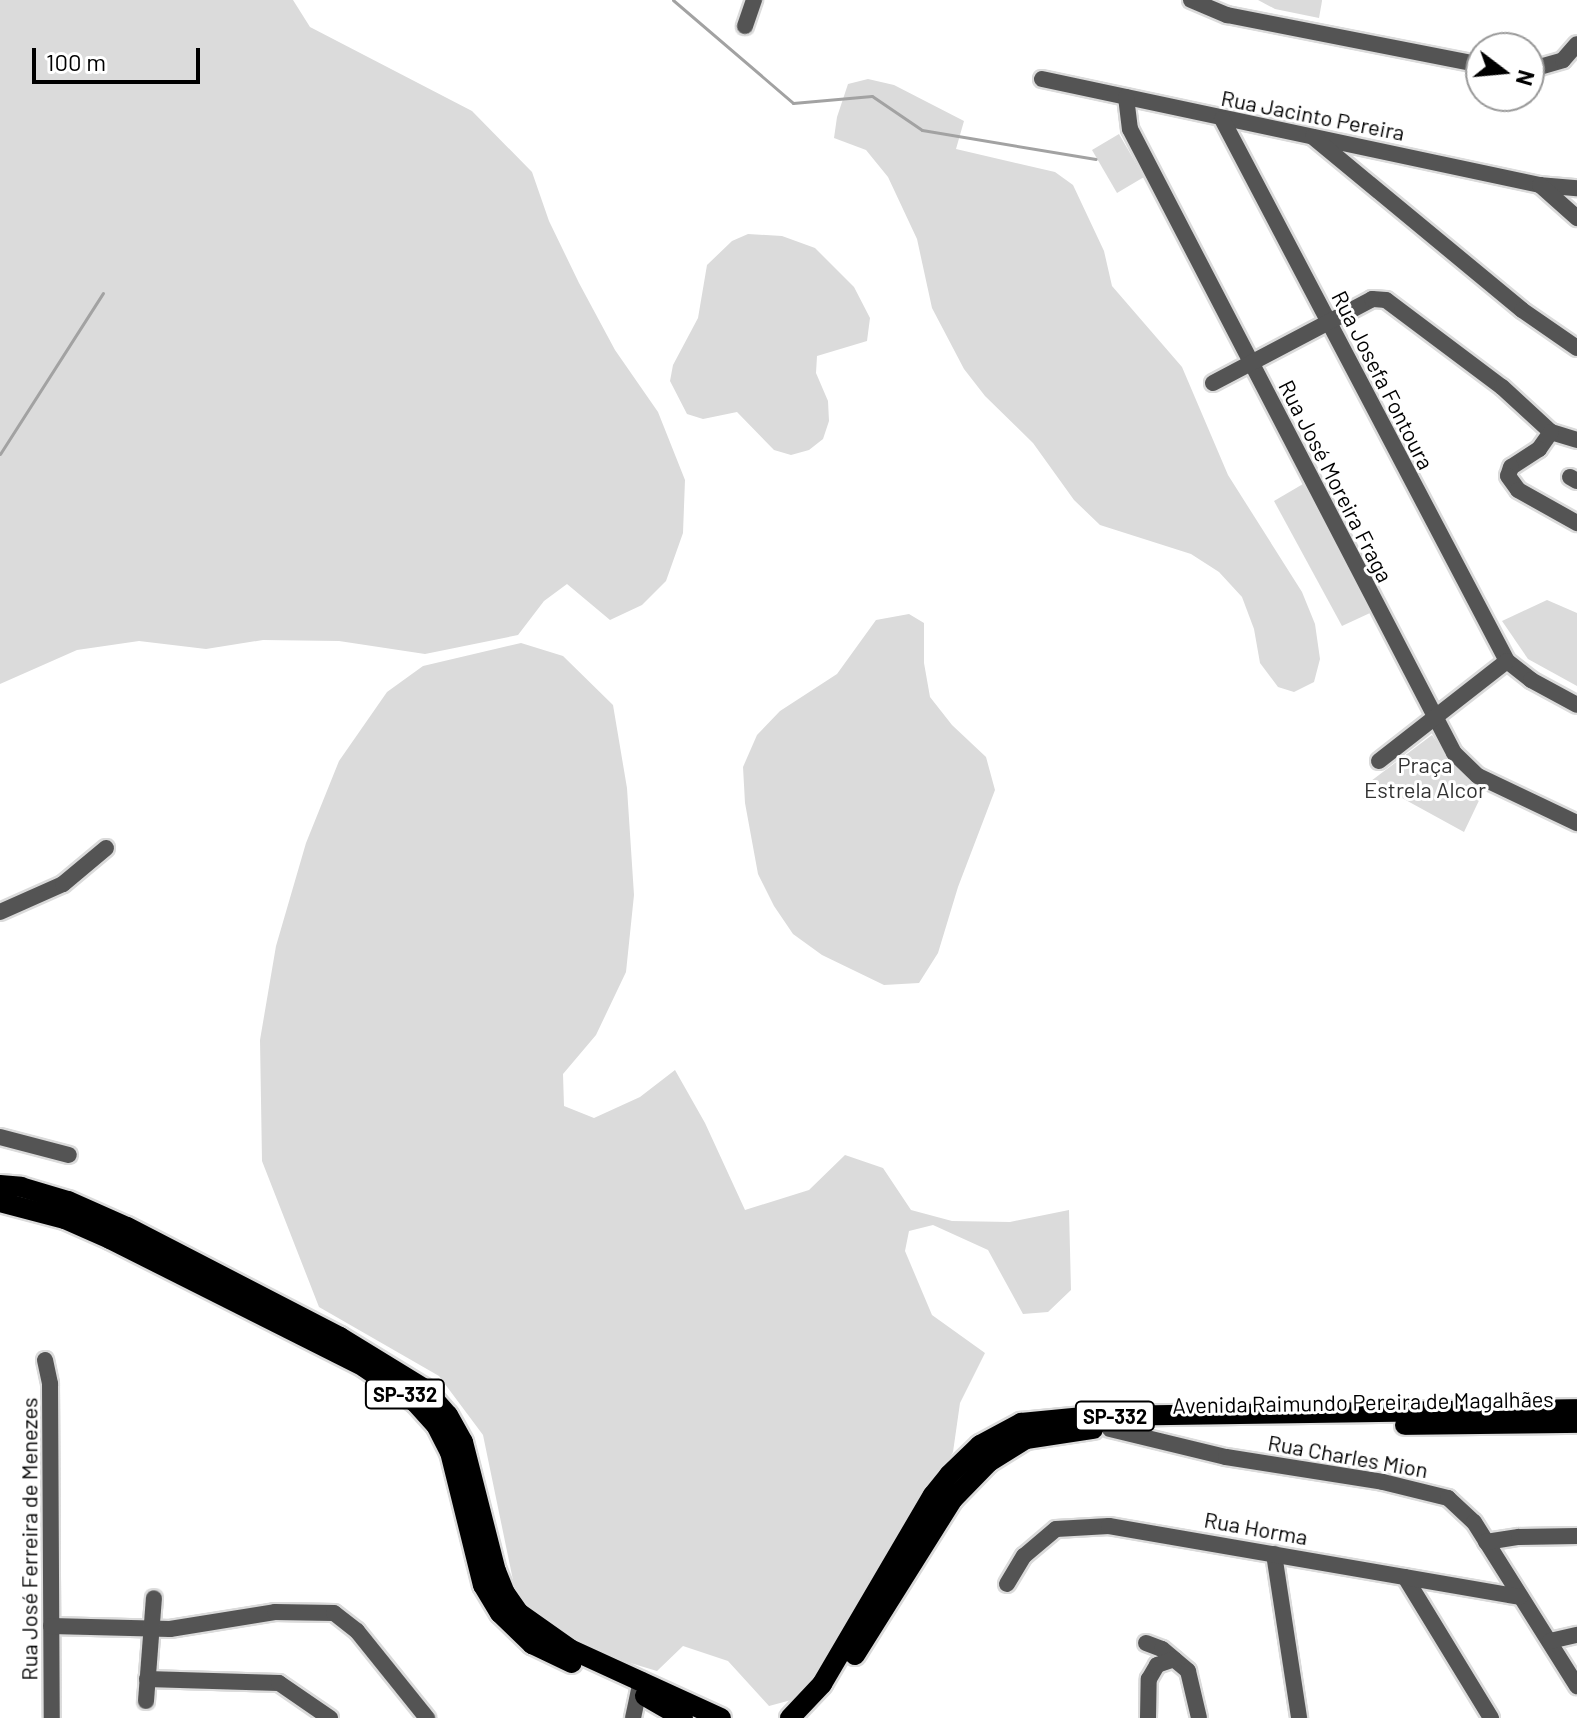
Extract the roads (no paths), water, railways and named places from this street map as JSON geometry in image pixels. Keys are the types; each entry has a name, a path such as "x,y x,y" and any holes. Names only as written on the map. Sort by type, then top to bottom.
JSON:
{"main road":[{"name":"SP-332","path":"0,1185 21,1187 68,1201 127,1227 340,1337 425,1389 448,1415 463,1442 496,1571 505,1593 519,1613 560,1643 639,1686 683,1718"},
{"name":"SP-332","path":"0,1202 65,1219 110,1239 388,1381 428,1415 450,1452 483,1585 509,1625 543,1650 721,1718"},
{"name":"Avenida Raimundo Pereira de Magalhães","path":"803,1716 933,1495 970,1454 1021,1423 1094,1416 1577,1409"},
{"name":"Avenida Raimundo Pereira de Magalhães","path":"803,1716 953,1499 980,1470 1026,1439 1074,1430 1110,1429 1156,1435 1577,1423"},
{"path":"639,1686 652,1674 661,1676 727,1718"}],"street":[{"path":"745,26 754,0"},
{"path":"1191,0 1227,15 1465,62"},
{"path":"1545,67 1553,65 1576,49"},
{"name":"Rua Jacinto Pereira","path":"1042,79 1540,185 1577,188"},
{"name":"Rua José Moreira Fraga","path":"1126,97 1130,129 1454,753 1478,776 1577,823"},
{"name":"Rua Josefa Fontoura","path":"1222,119 1507,661"},
{"path":"1313,137 1522,310 1577,348"},
{"path":"1540,185 1577,218"},
{"path":"1213,383 1372,299 1393,303 1502,387 1551,432 1577,440"},
{"path":"1551,432 1539,449 1511,467 1508,476 1518,490 1577,523"},
{"path":"1379,761 1507,661 1531,680 1577,705"},
{"path":"0,912 63,884 106,848"},
{"path":"0,1137 69,1155"},
{"name":"Rua José Ferreira de Menezes","path":"45,1360 50,1384 52,1718"},
{"name":"Rua Charles Mion","path":"1156,1435 1226,1457 1434,1493 1466,1512 1577,1686"},
{"name":"Rua Horma","path":"1007,1584 1037,1543 1056,1529 1077,1525 1149,1531 1520,1597"},
{"path":"1486,1542 1519,1537 1577,1536"},
{"path":"1274,1554 1299,1718"},
{"path":"1405,1577 1491,1718"},
{"path":"146,1701 154,1598"},
{"path":"51,1626 151,1630 197,1627 275,1612 338,1614 357,1631 427,1718"},
{"path":"1550,1641 1577,1635"},
{"path":"1146,1643 1162,1649 1191,1677 1199,1718"},
{"path":"1143,1716 1152,1671 1164,1661 1174,1659"},
{"path":"147,1679 279,1683 330,1718"},
{"path":"633,1718 639,1686"}],"waterway":[{"path":"673,0 793,103 872,96 922,130 1096,159"},
{"path":"0,454 103,293"}],"park label":[{"name":"Praça Estrela Alcor","path":"1425,776"}]}
